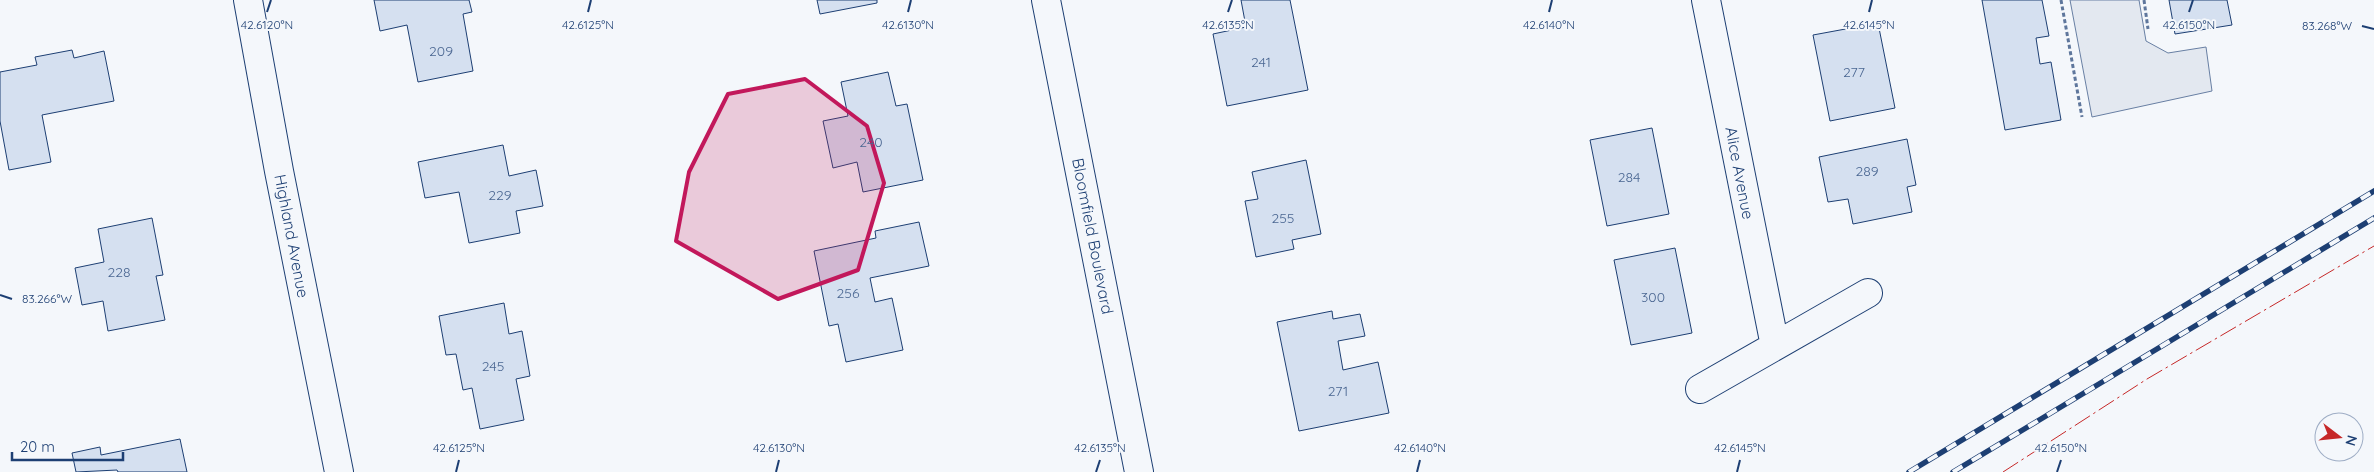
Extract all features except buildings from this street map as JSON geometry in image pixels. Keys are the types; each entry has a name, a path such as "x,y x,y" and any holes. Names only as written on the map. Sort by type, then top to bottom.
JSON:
{"street":[{"name":"Highland Avenue","path":"248,0 281,180 339,472"},
{"name":"Bloomfield Boulevard","path":"1046,0 1139,472"},
{"name":"Alice Avenue","path":"1706,0 1775,346"},
{"path":"1700,390 1868,293"}],"path":[{"path":"2061,0 2082,117"},
{"path":"2144,0 2148,29"}],"highlighted area":[{"path":"805,79 867,126 884,183 858,270 778,299 676,241 689,172 728,94"}],"shaded area":[{"path":"2070,0 2139,0 2146,41 2168,53 2206,47 2212,91 2092,117"}],"railway":[{"path":"1909,472 2374,191"},
{"path":"1953,472 2374,218"}],"power":[{"path":"2003,472 2147,379 2374,246"}]}
